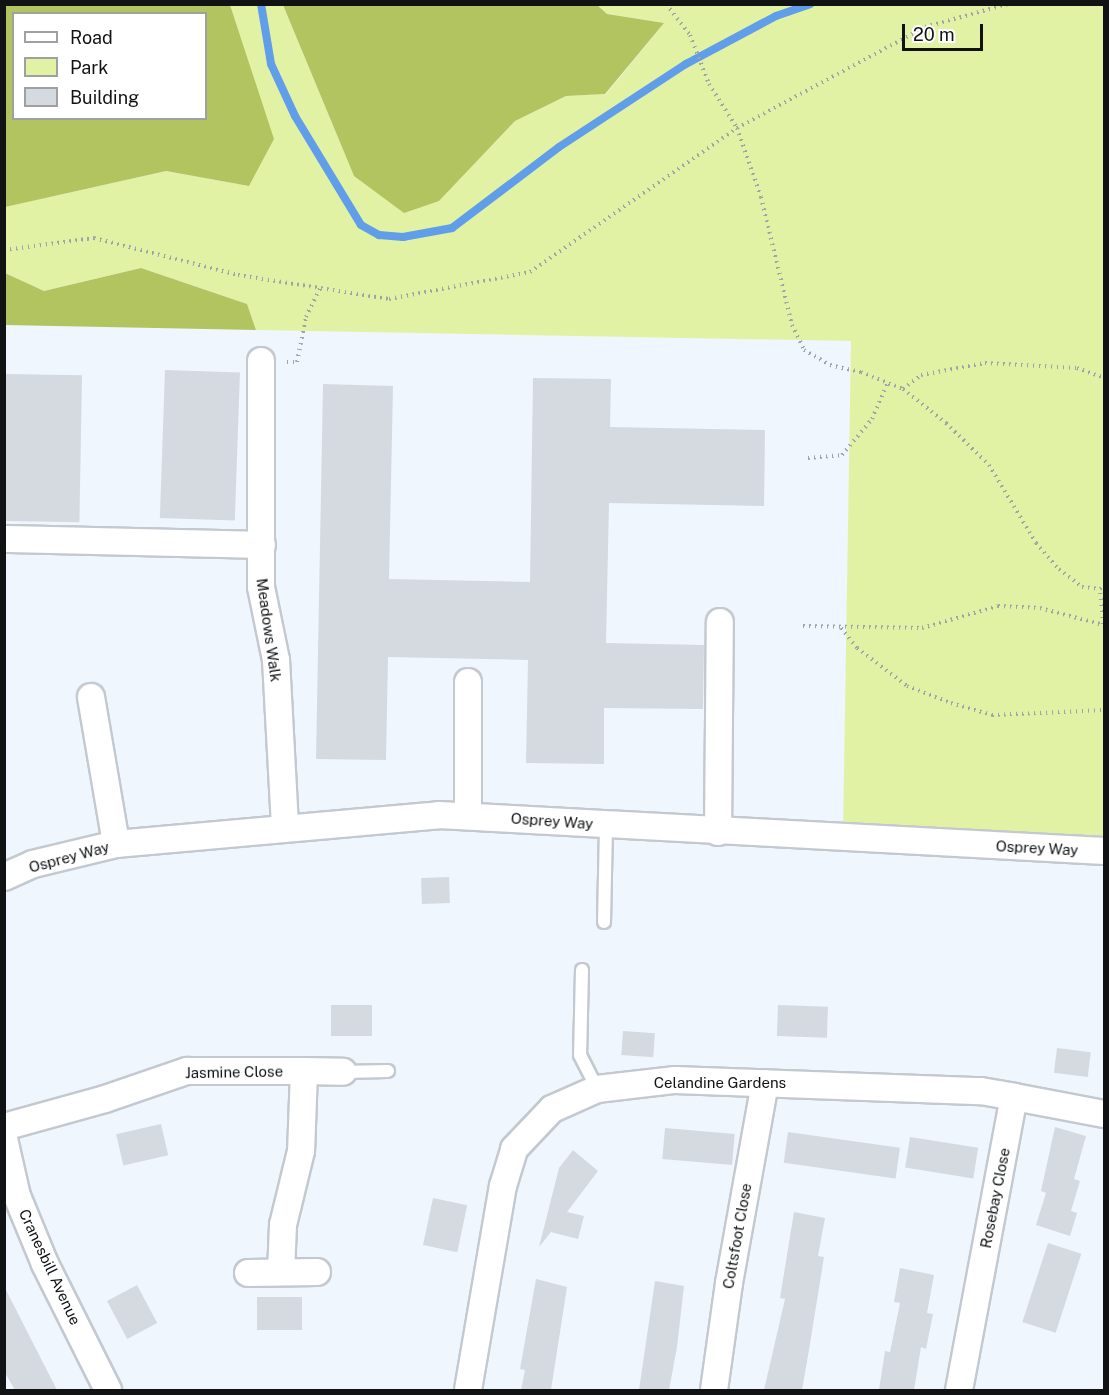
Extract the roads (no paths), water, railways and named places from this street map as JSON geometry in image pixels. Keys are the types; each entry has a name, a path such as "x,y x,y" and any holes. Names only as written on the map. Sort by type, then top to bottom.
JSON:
{"street":[{"name":"Meadows Walk","path":"261,361 261,587 276,660 285,827"},
{"path":"4,539 262,545"},
{"path":"718,832 720,622"},
{"path":"468,682 468,816"},
{"path":"91,697 116,844"},
{"name":"Osprey Way","path":"4,877 33,864 116,844 285,827 468,816 718,832 1104,851"},
{"name":"Jasmine Close","path":"4,1127 105,1099 187,1071 304,1071 305,1114 301,1151 283,1225 281,1272"},
{"path":"304,1071 343,1072"},
{"name":"Celandine Gardens","path":"468,1390 503,1186 514,1149 552,1109 597,1089 675,1080 981,1091 1014,1097"},
{"name":"Coltsfoot Close","path":"714,1390 729,1282 765,1083"},
{"path":"1014,1097 1104,1114"},
{"name":"Rosebay Close","path":"959,1390 1014,1097"},
{"name":"Cranesbill Avenue","path":"4,1139 17,1196 45,1264 108,1390"},
{"path":"248,1273 317,1272"}],"lane":[{"path":"604,922 606,824"},
{"path":"582,970 580,1055 597,1089"},
{"path":"343,1072 388,1071"}],"waterway":[{"path":"261,4 271,64 295,116 361,225 379,235 403,237 452,228 559,147 686,64 776,16 810,4"}]}
